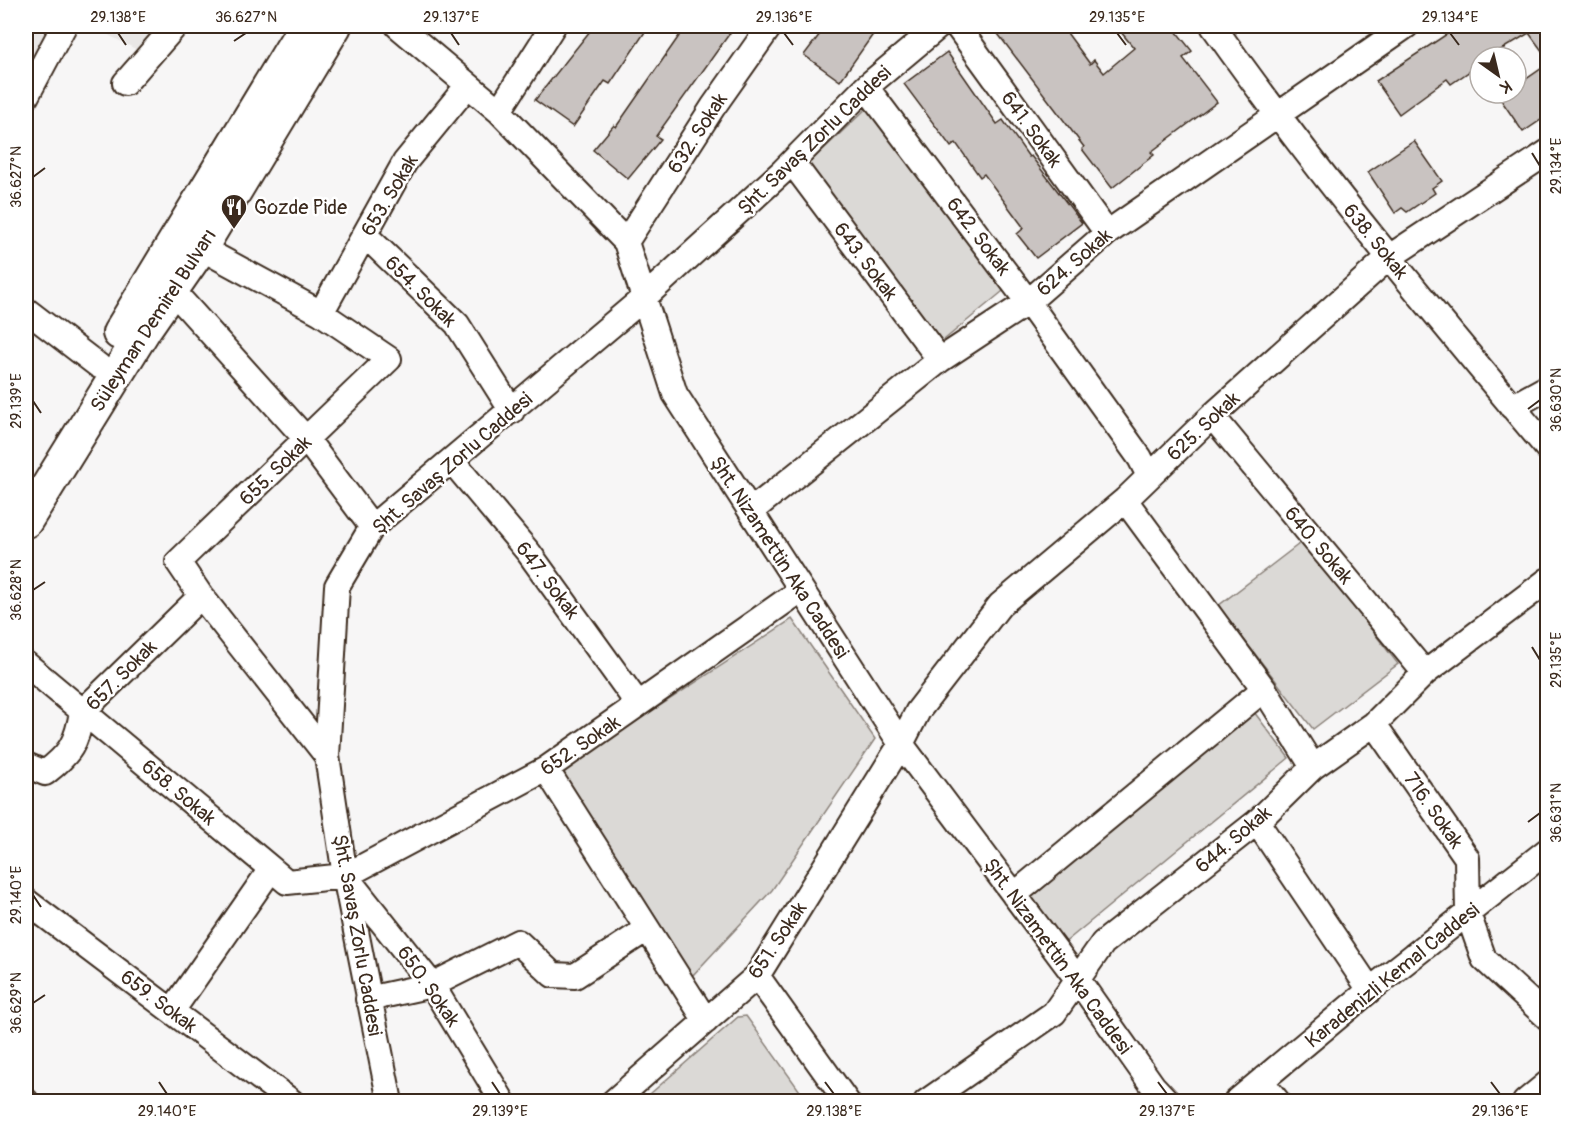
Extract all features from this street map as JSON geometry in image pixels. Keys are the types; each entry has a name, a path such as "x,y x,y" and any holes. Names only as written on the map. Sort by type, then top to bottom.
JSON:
{"main road":[{"name":"Süleyman Demirel Bulvarı","path":"26,482 305,26"},
{"name":"Süleyman Demirel Bulvarı","path":"26,520 201,248 335,26"}],"street":[{"path":"26,98 64,26"},
{"path":"125,83 176,26"},
{"name":"Şht. Nizamettin Aka Caddesi","path":"398,26 499,111 627,242 646,296 675,394 901,744 1078,980 1153,1086 1168,1101"},
{"path":"499,111 553,26"},
{"name":"632. Sokak","path":"627,242 713,107 770,26"},
{"name":"Şht. Savaş Zorlu Caddesi","path":"390,1101 345,876 327,756 337,586 372,527 646,296 792,162 866,87 939,26"},
{"name":"641. Sokak","path":"957,26 1107,233"},
{"name":"638. Sokak","path":"1213,26 1277,116 1388,258 1548,449"},
{"name":"624. Sokak","path":"751,511 940,360 1028,302 1107,233 1406,26"},
{"name":"653. Sokak","path":"321,313 405,162 468,85"},
{"name":"642. Sokak","path":"866,87 1028,302 1140,458 1149,476"},
{"name":"625. Sokak","path":"901,744 918,711 1000,605 1125,500 1212,416 1388,258 1548,152"},
{"name":"643. Sokak","path":"792,162 940,360"},
{"name":"654. Sokak","path":"365,235 457,324 512,411"},
{"name":"655. Sokak","path":"201,248 321,313 389,359 178,562 201,596 327,756"},
{"path":"172,290 307,440 372,527"},
{"path":"26,310 99,366"},
{"path":"1512,407 1548,387"},
{"name":"640. Sokak","path":"1212,416 1425,673"},
{"name":"647. Sokak","path":"452,461 529,553 638,704"},
{"path":"1125,500 1264,689 1313,766"},
{"name":"644. Sokak","path":"926,1101 1053,1013 1103,943 1257,822 1313,766 1374,724 1425,673 1548,580"},
{"name":"652. Sokak","path":"345,876 546,770 801,590"},
{"name":"657. Sokak","path":"26,765 45,773 62,760 77,739 82,712 201,596"},
{"name":"658. Sokak","path":"26,664 287,882 345,876"},
{"path":"1014,895 1264,689"},
{"name":"716. Sokak","path":"1374,724 1467,858 1468,915 1484,959 1548,1018"},
{"name":"651. Sokak","path":"613,1101 757,976 901,744"},
{"path":"546,770 706,1021"},
{"path":"1257,822 1370,990"},
{"name":"Karadenizli Kemal Caddesi","path":"1236,1101 1370,990 1548,850"},
{"path":"172,1011 271,869"},
{"name":"650. Sokak","path":"345,876 432,985 503,1101"},
{"name":"659. Sokak","path":"26,901 292,1101"},
{"path":"368,999 432,985 518,942 553,975 575,976 647,929"},
{"path":"757,976 847,1101"},
{"path":"1261,1081 1278,1101"},
{"path":"1525,1101 1548,1083"}],"shaded area":[{"path":"26,26 64,26 26,96"},
{"path":"91,26 166,26 149,56"},
{"path":"870,105 1008,287 939,344 806,166"},
{"path":"1303,541 1398,664 1313,729 1218,606"},
{"path":"792,619 875,739 772,890 692,976 559,772"},
{"path":"1254,712 1289,758 1063,944 1028,897"},
{"path":"746,1016 807,1101 642,1101 738,1017"}],"building":[{"path":"594,26 649,26 610,84 605,81 573,127 535,100"},
{"path":"686,26 735,26 656,136 661,139 628,179 593,150 614,125 616,127"},
{"path":"826,26 879,26 840,81 804,55"},
{"path":"992,26 1062,26 1090,64 1094,60 1104,73 1134,48 1116,26 1172,26 1192,51 1183,58 1217,102 1151,152 1154,155 1112,188 1082,149 1084,147"},
{"path":"1459,26 1548,26 1548,59 1529,33 1509,45 1468,45 1468,72 1451,84 1447,79 1399,114 1376,81"},
{"path":"947,52 997,124 1003,120 1029,157 1031,156 1082,223 1036,258 1017,234 1024,228 984,174 980,177 956,143 951,147 904,84"},
{"path":"1548,64 1548,115 1523,132 1504,105 1528,105 1528,78"},
{"path":"1414,141 1442,181 1432,188 1435,193 1407,212 1402,208 1395,213 1368,172"}],"place":[{"name":"Gozde Pide","path":"234,230"}]}
